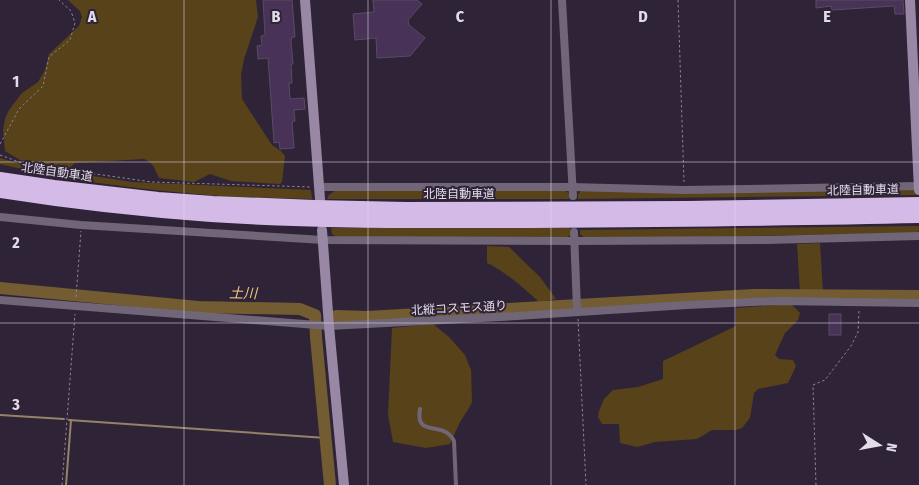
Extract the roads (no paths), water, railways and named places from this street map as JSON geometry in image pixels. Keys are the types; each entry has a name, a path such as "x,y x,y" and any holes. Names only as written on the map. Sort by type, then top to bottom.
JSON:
{"highway":[{"path":"0,172 110,200"},
{"name":"北陸自動車道","path":"0,179 110,200 203,214 266,218 407,221 688,220 919,216"},
{"name":"北陸自動車道","path":"0,191 110,200 406,209 687,208 919,204"},
{"path":"0,200 110,200"}],"street":[{"path":"305,0 320,199"},
{"path":"562,0 573,196"},
{"path":"910,0 919,190"},
{"path":"319,187 572,187 684,190 919,186"},
{"path":"0,217 81,225 323,235 574,241 767,240 919,236"},
{"path":"574,232 577,307"},
{"path":"323,235 328,326 344,485"},
{"name":"北縦コスモス通り","path":"0,300 75,304 328,326 517,316 577,307 778,301 918,302"}],"lane":[{"path":"420,409 418,417 423,426 440,429 451,435 454,441 456,485"}],"waterway":[{"name":"土川","path":"0,288 198,307 300,309 315,315 330,485"},
{"path":"336,316 367,317 754,295 919,296"},
{"path":"0,415 64,419"},
{"path":"69,420 326,438"},
{"path":"66,485 71,420"}]}
